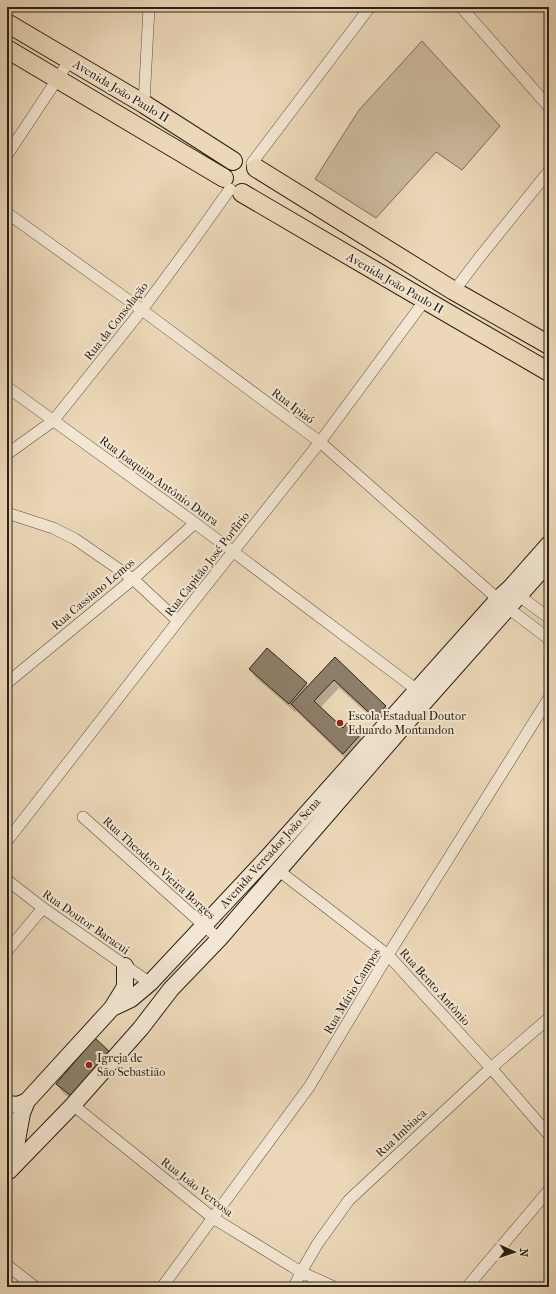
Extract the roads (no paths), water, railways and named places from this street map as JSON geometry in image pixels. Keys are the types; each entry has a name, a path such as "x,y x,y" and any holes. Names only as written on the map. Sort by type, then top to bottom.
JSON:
{"main road":[{"name":"Avenida João Paulo II","path":"7,23 144,104 233,161"},
{"name":"Avenida João Paulo II","path":"7,49 232,186 549,372"},
{"path":"239,159 246,160 254,166 258,174 254,187 249,191 232,186 225,171 228,165 239,159"},
{"name":"Avenida João Paulo II","path":"254,166 454,291 549,344"},
{"name":"Avenida Vereador João Sena","path":"515,592 549,544"},
{"name":"Avenida Vereador João Sena","path":"7,1172 73,1105 141,1028 171,989 219,939 423,694 503,603 549,562"},
{"name":"Avenida Vereador João Sena","path":"7,1164 16,1146 13,1120 22,1113 27,1100 112,1008 131,999 150,983 423,694"},
{"path":"112,1008 125,987 125,966"},
{"path":"131,999 144,1008 141,1028"},
{"path":"7,1104 18,1105 27,1100"},
{"path":"13,1120 35,1135 44,1135"}],"street":[{"path":"144,104 149,7"},
{"path":"254,166 370,7"},
{"path":"461,7 549,107"},
{"path":"7,155 70,60"},
{"path":"454,291 549,171"},
{"name":"Rua da Consolação","path":"7,454 53,421 142,310 232,186"},
{"name":"Rua Ipiaó","path":"7,213 142,310 320,442 503,603 549,639"},
{"name":"Rua Capitão José Porfírio","path":"7,841 232,551 320,442 425,300"},
{"name":"Rua Joaquim Antônio Dutra","path":"7,387 195,523 423,694"},
{"path":"7,513 53,528 75,539 133,579 178,621"},
{"name":"Rua Cassiano Lemos","path":"7,683 133,579 195,523"},
{"path":"515,592 549,618"},
{"name":"Rua Mário Campos","path":"162,1287 309,1087 388,955 549,698"},
{"name":"Rua Theodoro Vieira Borges","path":"83,817 219,939"},
{"name":"Rua Bento Antônio","path":"278,870 388,955 491,1068 549,1135"},
{"name":"Rua Doutor Baracui","path":"7,880 43,908 150,983"},
{"path":"7,951 43,908"},
{"name":"Rua Imbiaca","path":"294,1287 301,1272 332,1222 349,1200 491,1068 549,1018"},
{"name":"Rua João Vercosa","path":"73,1105 213,1218 301,1272 334,1287"},
{"path":"467,1287 549,1190"},
{"path":"7,1265 35,1287"}],"place":[{"name":"Escola Estadual Doutor Eduardo Montandon","path":"340,723"},
{"name":"Igreja de São Sebastião","path":"89,1065"}]}
